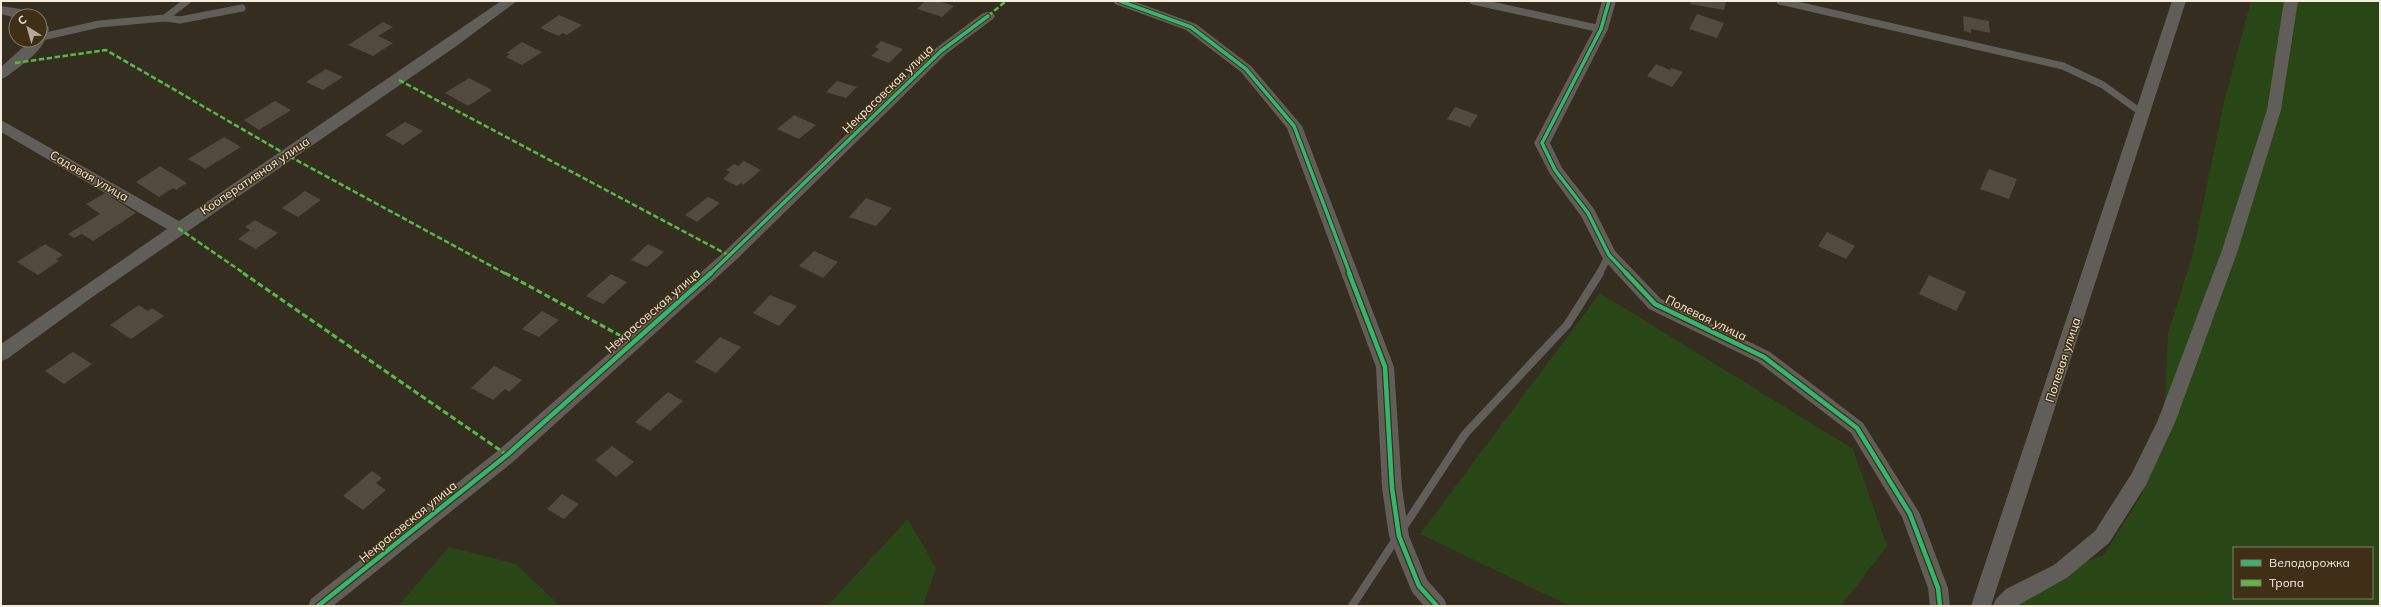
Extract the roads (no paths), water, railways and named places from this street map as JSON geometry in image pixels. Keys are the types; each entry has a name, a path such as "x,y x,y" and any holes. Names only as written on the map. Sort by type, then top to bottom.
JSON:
{"street":[{"name":"Кооперативная улица","path":"1,354 24,336 178,228 399,80 510,1"},
{"path":"1120,1 1191,27 1246,69 1294,126 1385,367 1392,488 1399,536 1420,586 1436,606"},
{"name":"Полевая улица","path":"1609,1 1601,29 1542,143 1555,170 1588,213 1609,255 1655,304 1764,358 1856,428 1910,514 1938,588 1940,606"},
{"name":"Полевая улица","path":"1981,606 2049,403 2179,1"},
{"path":"2003,606 2013,596 2061,571 2102,537 2139,479 2167,420 2234,235 2274,110 2291,1"},
{"name":"Некрасовская улица","path":"318,606 507,455 730,256 941,51 988,16"},
{"path":"1,74 32,48"},
{"name":"Садовая улица","path":"1,125 178,228"}],"lane":[{"path":"165,18 187,1"},
{"path":"1473,1 1601,29"},
{"path":"1780,1 2063,66 2103,85 2142,113"},
{"path":"48,34 99,24 165,18 180,20 242,8"},
{"path":"1352,606 1465,434 1566,325 1593,286 1609,255"}]}
